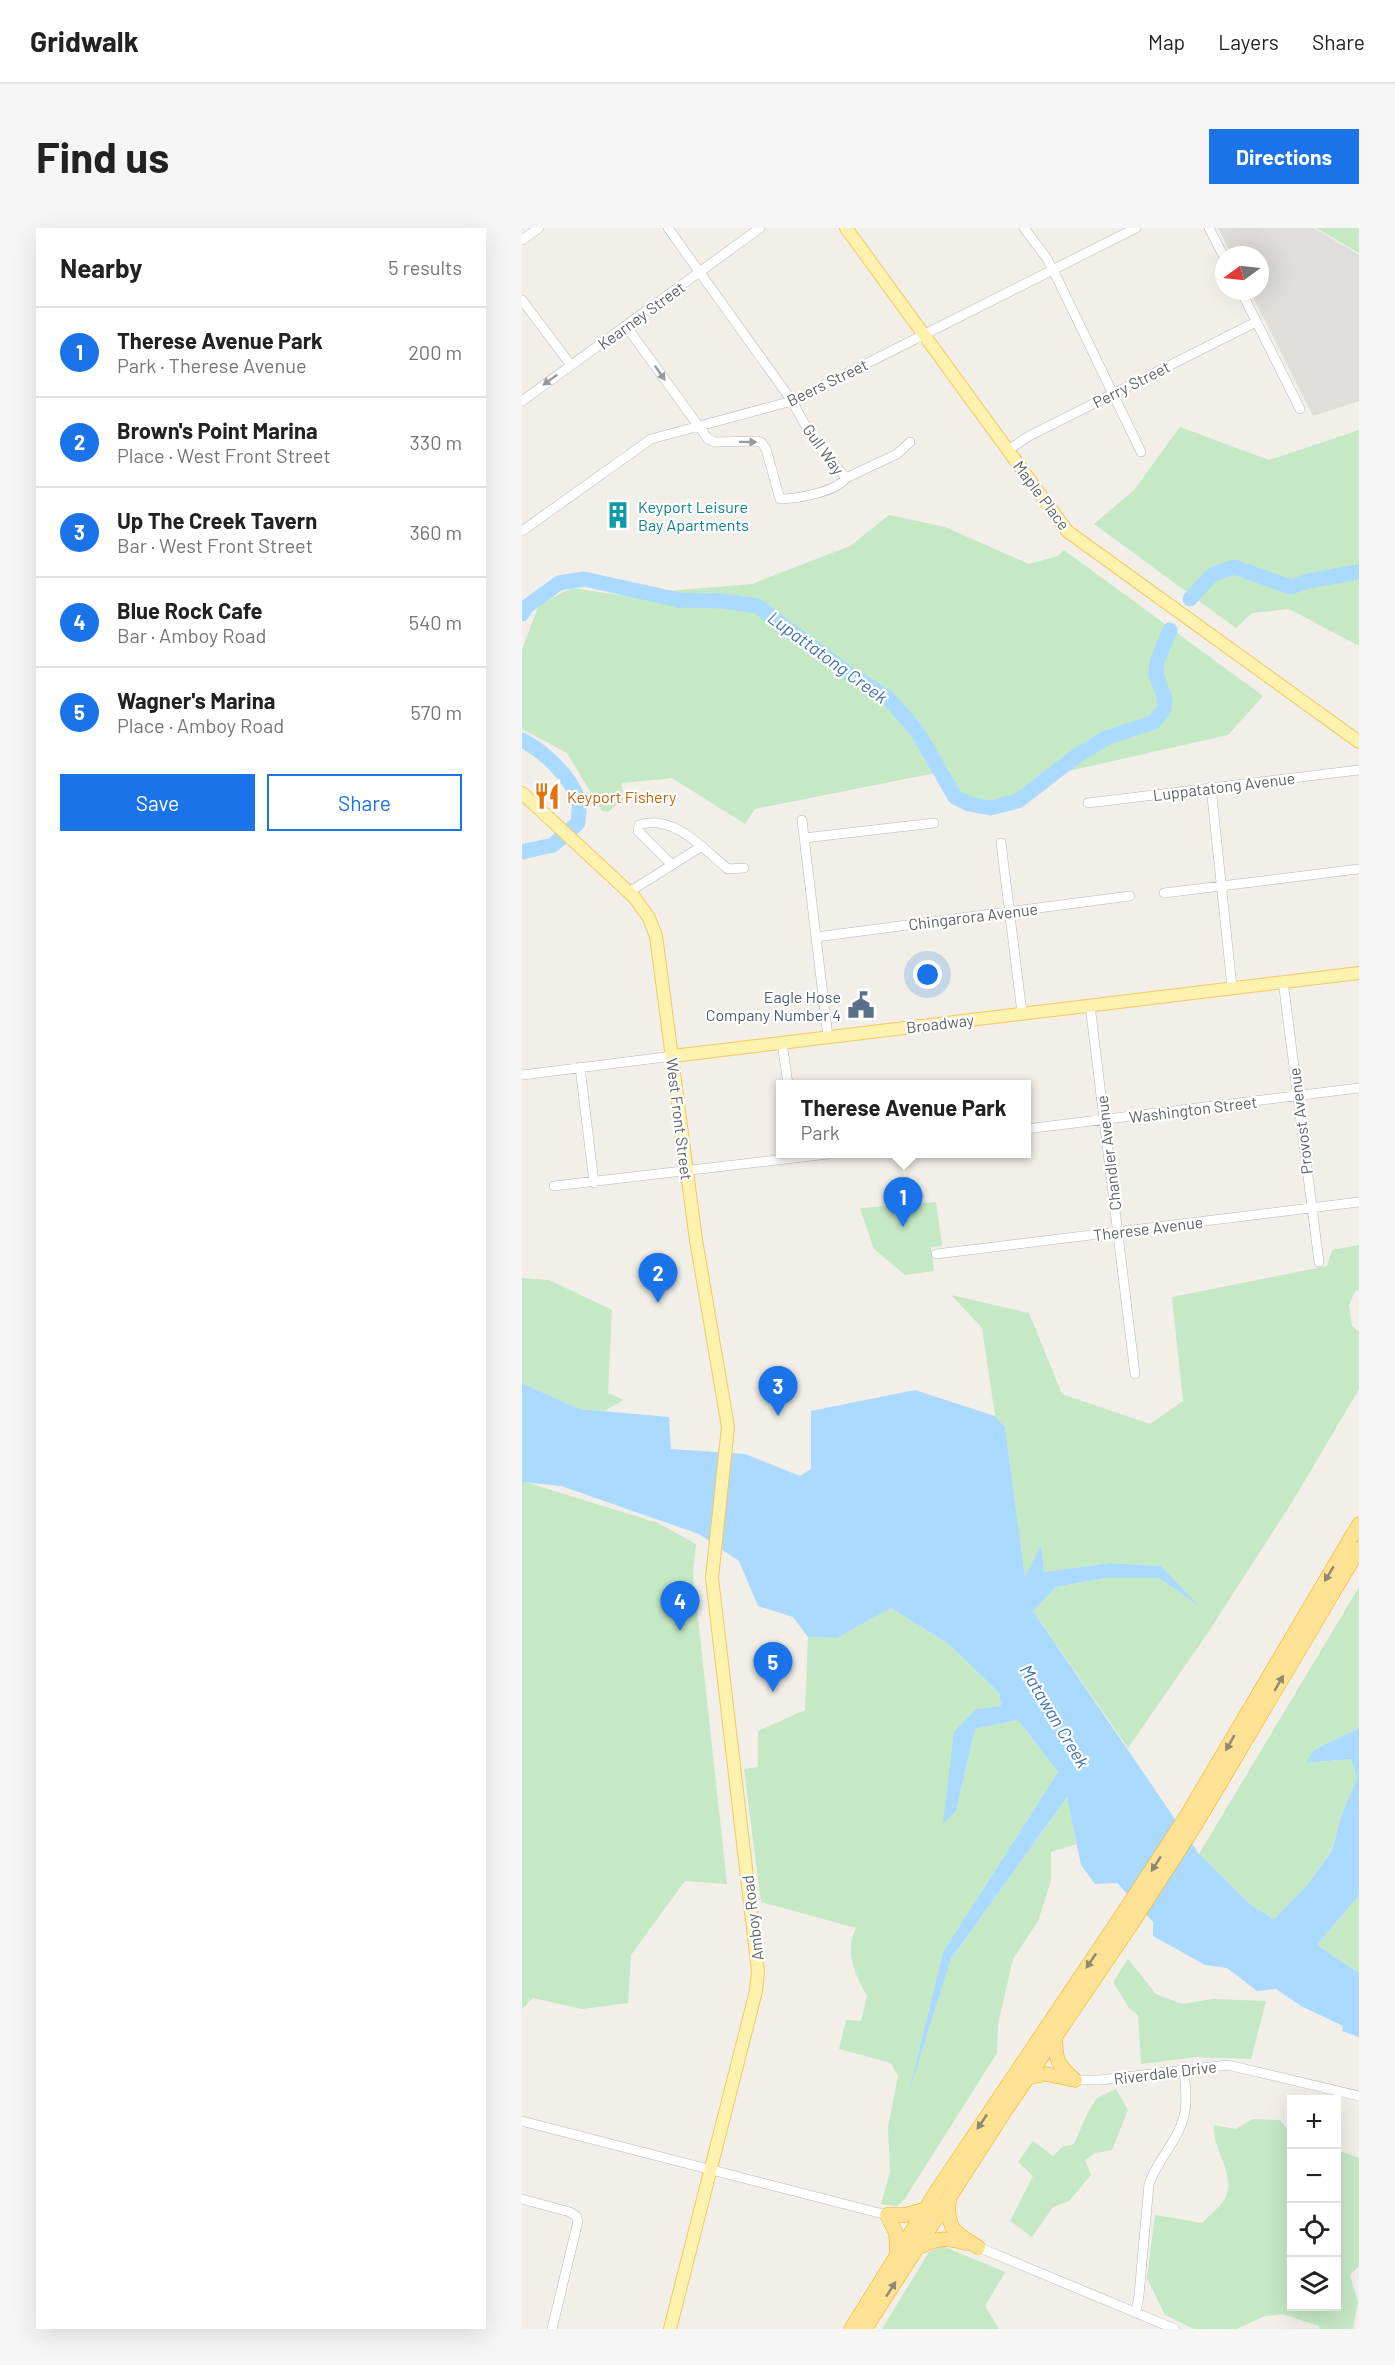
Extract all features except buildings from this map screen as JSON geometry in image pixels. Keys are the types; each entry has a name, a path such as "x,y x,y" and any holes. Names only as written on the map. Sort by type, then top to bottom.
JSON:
{"highway":[{"path":"1192,1819 1359,1524"},
{"path":"865,2329 1055,2036 1359,1549"},
{"path":"851,2329 1028,2054 1129,1917"},
{"path":"1055,2036 1056,2060 1062,2069 1075,2080"},
{"path":"1026,2078 1046,2074 1075,2080"},
{"path":"950,2196 948,2219 951,2227 956,2234 978,2247"},
{"path":"897,2255 896,2234 887,2215 905,2215 927,2209"},
{"path":"917,2248 944,2238 978,2247"}],"main road":[{"name":"Maple Place","path":"846,228 1072,535 1359,742"},
{"name":"West Front Street","path":"522,793 629,892 649,918 656,936 696,1240 728,1427 721,1498"},
{"name":"Broadway","path":"673,1056 1359,972"},
{"name":"Amboy Road","path":"670,2329 756,1991 758,1971 712,1578 721,1498"}],"street":[{"path":"522,240 538,228"},
{"name":"Gull Way","path":"668,228 792,400 814,441 846,478 831,488 794,499 780,499 766,449 762,444 757,441 711,441 698,425"},
{"name":"Kearney Street","path":"522,401 760,228"},
{"path":"1024,228 1052,269 1142,452"},
{"name":"Beers Street","path":"522,531 645,442 661,434 792,400 1136,228"},
{"path":"1209,228 1218,246"},
{"path":"522,300 571,365"},
{"path":"1245,300 1300,409"},
{"name":"Perry Street","path":"1008,450 1029,436 1256,322"},
{"path":"626,326 698,425"},
{"path":"846,478 897,454 910,442"},
{"name":"Luppatatong Avenue","path":"1088,803 1359,770"},
{"path":"1211,788 1232,987"},
{"path":"802,819 828,1037"},
{"path":"672,865 638,831 639,825 666,824 702,846 728,869 744,868"},
{"path":"804,838 934,824"},
{"path":"1002,843 1022,1013"},
{"path":"629,892 702,846"},
{"path":"1164,893 1359,869"},
{"name":"Chingarora Avenue","path":"816,937 1130,896"},
{"name":"Provost Avenue","path":"1283,981 1319,1262"},
{"name":"Chandler Avenue","path":"1090,1005 1136,1374"},
{"path":"782,1043 787,1080"},
{"name":"Broadway","path":"522,1075 673,1056"},
{"path":"580,1067 594,1183"},
{"name":"Washington Street","path":"1031,1128 1359,1088"},
{"path":"554,1186 687,1172 778,1158"},
{"name":"Therese Avenue","path":"936,1254 1359,1202"},
{"name":"Riverdale Drive","path":"1075,2080 1100,2080 1219,2065 1239,2066 1359,2096"},
{"path":"1136,2313 1148,2189 1154,2171 1180,2128 1185,2115 1184,2069"},
{"path":"522,2121 887,2215"},
{"path":"522,2199 561,2209 576,2216 578,2223 552,2329"},
{"path":"978,2247 1175,2329"}],"shaded area":[{"path":"1218,228 1314,228 1359,255 1359,401 1313,416 1255,300 1269,300 1269,246 1227,246"}],"green space":[{"path":"1316,228 1359,228 1359,253"},
{"path":"1180,427 1269,460 1359,430 1359,646 1289,609 1252,613 1236,628 1094,524 1134,490"},
{"path":"889,515 945,527 1029,564 1058,556 1064,550 1263,696 1228,735 1060,773 1026,804 988,813 956,803 935,773 755,809 745,824 672,778 622,783 623,799 608,812 602,811 567,753 522,729 522,649 539,605 572,588 619,595 752,584 850,546"},
{"path":"936,1202 942,1246 931,1247 934,1271 905,1275 874,1249 860,1208"},
{"path":"1359,1245 1359,1290 1355,1291 1349,1305 1352,1326 1359,1332 1359,1389 1294,1499 1207,1634 1128,1748 1033,1611 1056,1587 1105,1578 1159,1578 1196,1604 1161,1566 1110,1563 1044,1572 1041,1546 1025,1578 1005,1427 995,1416 982,1328 951,1295 1029,1313 1062,1394 1150,1424 1183,1401 1172,1297 1327,1266 1332,1250"},
{"path":"522,1278 549,1280 612,1310 608,1393 624,1400 604,1411 579,1409 522,1383"},
{"path":"522,1481 658,1523 696,1544 693,1573 727,1884 685,1881 631,1955 628,2003 582,2009 533,1998 522,2009"},
{"path":"1359,1587 1359,1728 1314,1750 1307,1763 1351,1759 1357,1778 1341,1816 1332,1849 1308,1884 1274,1919 1250,1904 1199,1854"},
{"path":"891,1608 950,1645 999,1693 1001,1706 976,1709 956,1811 975,1729 1018,1720 1058,1772 943,1952 912,2081 951,1959 1067,1797 1077,1844 1051,1852 1051,1880 1038,1921 1013,1959 998,2024 997,2053 904,2200 897,2206 881,2204 890,2172 888,2127 898,2076 891,2063 839,2049 846,2020 861,2021 867,1996 852,1963 851,1945 856,1928 761,1902 744,1769 758,1767 758,1731 805,1710 808,1637 837,1638"},
{"path":"1359,1895 1359,1973 1317,1945"},
{"path":"1128,1959 1156,1994 1182,2004 1213,1999 1266,2001 1251,2059 1196,2057 1141,2064 1138,2015 1129,2008 1113,1982"},
{"path":"1116,2089 1128,2110 1112,2150 1095,2153 1085,2160 1091,2175 1069,2201 1053,2207 1032,2237 1010,2221 1033,2176 1018,2162 1033,2141 1053,2156 1062,2147 1074,2144 1097,2098"},
{"path":"1253,2119 1280,2120 1287,2129 1287,2311 1341,2311 1341,2151 1359,2158 1359,2266 1350,2275 1358,2302 1353,2329 1320,2329 1319,2326 1283,2314 1265,2316 1237,2329 1194,2329 1165,2315 1147,2278 1155,2215 1202,2223 1222,2203 1227,2194 1227,2174 1214,2135 1214,2125 1236,2129"},
{"path":"942,2246 1005,2272 985,2306 999,2329 882,2329 929,2252"}],"water":[{"name":"Matawan Creek","path":"522,1383 579,1409 669,1417 671,1449 745,1454 800,1476 811,1469 811,1411 915,1390 995,1416 1005,1427 1025,1577 1041,1545 1044,1572 1110,1563 1161,1566 1199,1606 1159,1578 1105,1578 1056,1587 1033,1611 1199,1854 1250,1904 1274,1919 1308,1884 1332,1850 1341,1816 1357,1778 1351,1759 1306,1763 1314,1750 1359,1728 1359,1895 1317,1945 1359,1973 1359,2037 1342,2031 1343,2026 1301,2006 1276,1989 1257,1991 1227,1968 1205,1965 1153,1936 1153,1922 1117,1883 1095,1884 1081,1865 1067,1797 951,1959 909,2092 943,1952 1058,1772 1018,1720 975,1729 956,1811 943,1824 954,1732 976,1709 1001,1706 999,1693 950,1645 891,1608 837,1638 808,1637 793,1617 758,1606 739,1561 699,1534 561,1486 522,1482"}],"waterway":[{"path":"1190,599 1212,575 1234,567 1291,587 1308,581 1359,572"},
{"name":"Lupattatong Creek","path":"522,614 526,607 559,583 584,579 679,600 723,601 757,606 845,671 888,698 917,731 955,797 969,804 990,808 1018,801 1075,757 1106,738 1154,722 1164,710 1165,699 1156,674 1157,662 1170,630"},
{"name":"Lupattatong Creek","path":"522,740 557,767 571,785 579,804 578,823 553,845 522,852"}],"place":[{"name":"Keyport Leisure Bay Apartments","path":"618,515"},
{"name":"Keyport Fishery","path":"547,796"},
{"name":"Eagle Hose Company Number 4","path":"861,1005"},
{"name":"Therese Avenue Park","path":"903,1227"},
{"name":"Brown's Point Marina","path":"658,1303"},
{"name":"Up The Creek Tavern","path":"778,1416"},
{"name":"Blue Rock Cafe","path":"680,1631"},
{"name":"Wagner's Marina","path":"773,1692"}]}
